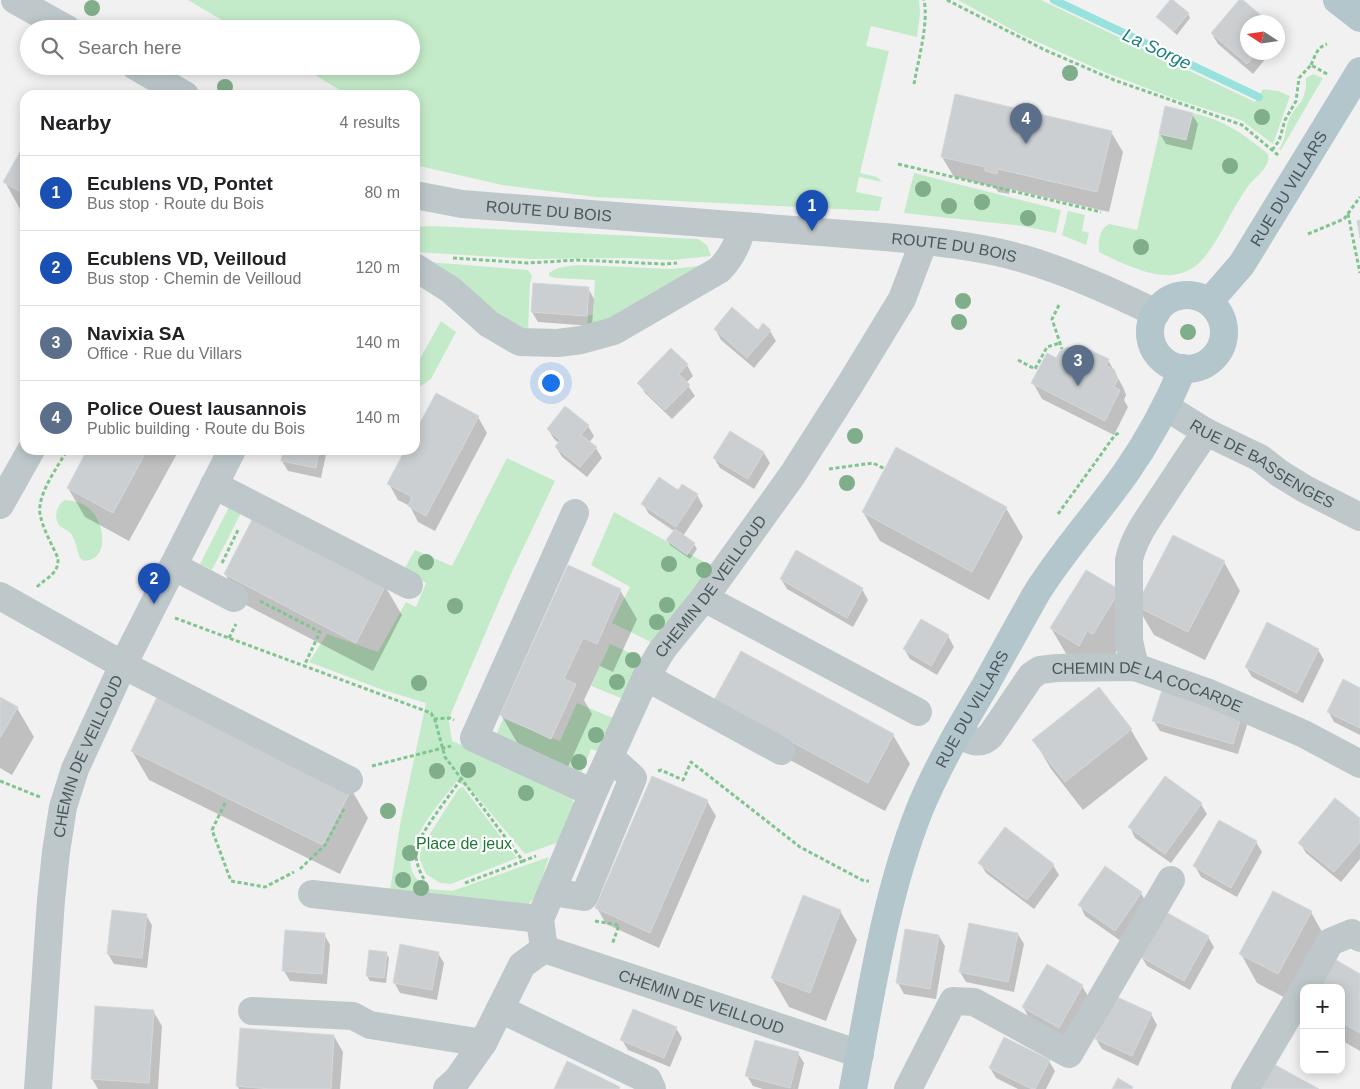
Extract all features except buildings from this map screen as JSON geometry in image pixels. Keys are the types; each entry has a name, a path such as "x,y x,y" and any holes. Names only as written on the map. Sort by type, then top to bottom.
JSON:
{"main road":[{"path":"1337,0 1360,18"},
{"name":"RUE DU VILLARS","path":"1209,302 1242,264 1360,71"},
{"path":"1191,295 1209,302 1218,311 1223,322 1222,346 1216,356 1206,364 1195,368 1171,365 1161,358 1154,348 1150,336 1151,324 1162,305 1170,299 1191,295"},
{"name":"RUE DU VILLARS","path":"853,1089 886,920 900,868 920,810 957,734 1037,594 1066,550 1127,472 1166,407 1183,368"}],"street":[{"path":"15,0 51,20"},
{"path":"151,75 176,90"},
{"name":"ROUTE DU BOIS","path":"420,196 462,204 924,241 1023,259 1115,294 1156,313"},
{"path":"420,270 451,290 489,324 520,342 558,343 581,340 614,331 719,270 730,259 738,245 742,227"},
{"name":"CHEMIN DE VEILLOUD","path":"540,919 593,793 646,677 662,650 704,598 793,474 902,299 924,241"},
{"name":"RUE DE BASSENGES","path":"1166,407 1206,432 1260,458 1279,473 1299,485 1360,517"},
{"path":"1135,668 1129,641 1130,554 1135,540 1148,518 1206,432"},
{"path":"0,505 28,455"},
{"name":"CHEMIN DE VEILLOUD","path":"38,1089 56,852 64,807 75,769 123,665 229,455"},
{"path":"214,485 409,585"},
{"path":"575,513 474,738 593,793"},
{"path":"173,566 222,592"},
{"path":"0,596 349,791"},
{"path":"704,598 918,712"},
{"name":"CHEMIN DE LA COCARDE","path":"957,734 975,742 985,740 991,735 1031,676 1040,670 1057,668 1135,668 1209,692 1304,734 1360,764"},
{"path":"646,677 781,751"},
{"path":"552,892 584,897 633,778 610,757"},
{"path":"908,1089 954,1001 974,1002 1069,1054 1171,880"},
{"path":"312,894 540,919 544,950 522,965 482,1043 457,1080 447,1089"},
{"path":"1306,984 1330,942 1352,933 1360,938"},
{"name":"CHEMIN DE VEILLOUD","path":"544,950 860,1054"},
{"path":"1245,1089 1300,995"},
{"path":"500,1009 648,1080 652,1089"},
{"path":"252,1011 353,1016 370,1025 482,1043"}],"path":[{"path":"914,84 926,13 924,0"},
{"path":"947,0 1045,50 1114,80 1242,125 1280,156"},
{"path":"1272,150 1279,141 1285,120 1296,101 1299,78 1311,65 1317,51 1327,44"},
{"path":"1311,65 1328,74"},
{"path":"898,164 1101,212"},
{"path":"1308,234 1344,219 1360,197"},
{"path":"1348,214 1360,273"},
{"path":"452,258 528,262 577,260 663,264 681,262"},
{"path":"1059,305 1052,319 1062,349"},
{"path":"1018,360 1035,369 1047,347 1060,343"},
{"path":"35,593 38,586 56,571 59,565 58,558 40,514 42,495 64,455"},
{"path":"827,469 873,463 885,469"},
{"path":"251,504 222,592 246,594 320,632 304,666"},
{"path":"171,617 431,713 445,757 523,861"},
{"path":"434,718 450,718"},
{"path":"225,803 212,830 231,882 265,887 298,870 325,845 349,791 366,768 442,748"},
{"path":"633,778 661,770 683,780 690,762 800,847 864,880 877,882"},
{"path":"425,881 418,870 416,850 421,837 461,779"},
{"path":"0,782 64,807"},
{"path":"459,885 572,844"}],"green space":[{"path":"188,0 919,0 920,14 917,37 871,26 866,46 889,51 860,173 877,177 882,182 859,177 856,192 882,197 879,211 595,197 502,185 420,166 420,90 340,90 315,75 420,75 420,20 222,20"},
{"path":"958,0 1041,0 1255,102 1263,89 1278,91 1290,96 1273,144 1241,120 1178,100 1104,72 1020,34"},
{"path":"1313,74 1323,78 1281,150 1279,149 1284,139 1288,122 1305,94 1306,78"},
{"path":"1193,113 1224,124 1251,140 1268,154 1265,167 1243,193 1213,246 1194,267 1183,273 1170,275 1149,273 1099,252 1101,232 1109,224 1137,230 1159,134 1186,140"},
{"path":"914,173 1061,210 1056,233 1022,226 904,213"},
{"path":"1068,211 1085,215 1082,231 1089,233 1086,245 1062,235"},
{"path":"420,227 698,239 707,245 711,256 672,260 626,258 531,259 420,252"},
{"path":"427,262 528,270 532,276 528,331 505,322"},
{"path":"580,265 671,269 707,265 653,297 587,329 588,315 593,315 595,280 549,276 549,273 556,269"},
{"path":"441,321 456,332 431,379 421,386 420,359"},
{"path":"507,458 555,481 510,576 452,711 449,721 452,741 570,791 574,804 565,840 525,854 474,793 457,781 432,813 416,839 411,864 414,875 428,889 452,891 549,857 536,896 524,909 389,897 400,825 426,703 383,690 309,662 327,634 378,652 406,602 416,607 426,583 404,569 415,550 452,566"},
{"path":"65,500 85,505 98,520 101,529 102,547 93,559 84,561 80,558 72,535 57,522 57,511 60,504"},
{"path":"230,505 242,511 212,570 200,564"},
{"path":"614,512 713,567 653,643 612,623 630,587 591,565"},
{"path":"610,644 642,658 621,698 591,686"},
{"path":"577,703 613,718 598,751 591,749 579,778 495,737 503,719 560,741"},
{"name":"Place de jeux","path":"463,787 517,858 451,884 440,883 426,874 420,859 421,848 457,791"}],"waterway":[{"name":"La Sorge","path":"1054,0 1259,97"}],"place":[{"name":"Police Ouest lausannois","path":"1026,144"},
{"name":"Ecublens VD, Pontet","path":"812,231"},
{"name":"Navixia SA","path":"1078,386"},
{"name":"Ecublens VD, Veilloud","path":"154,604"}]}
